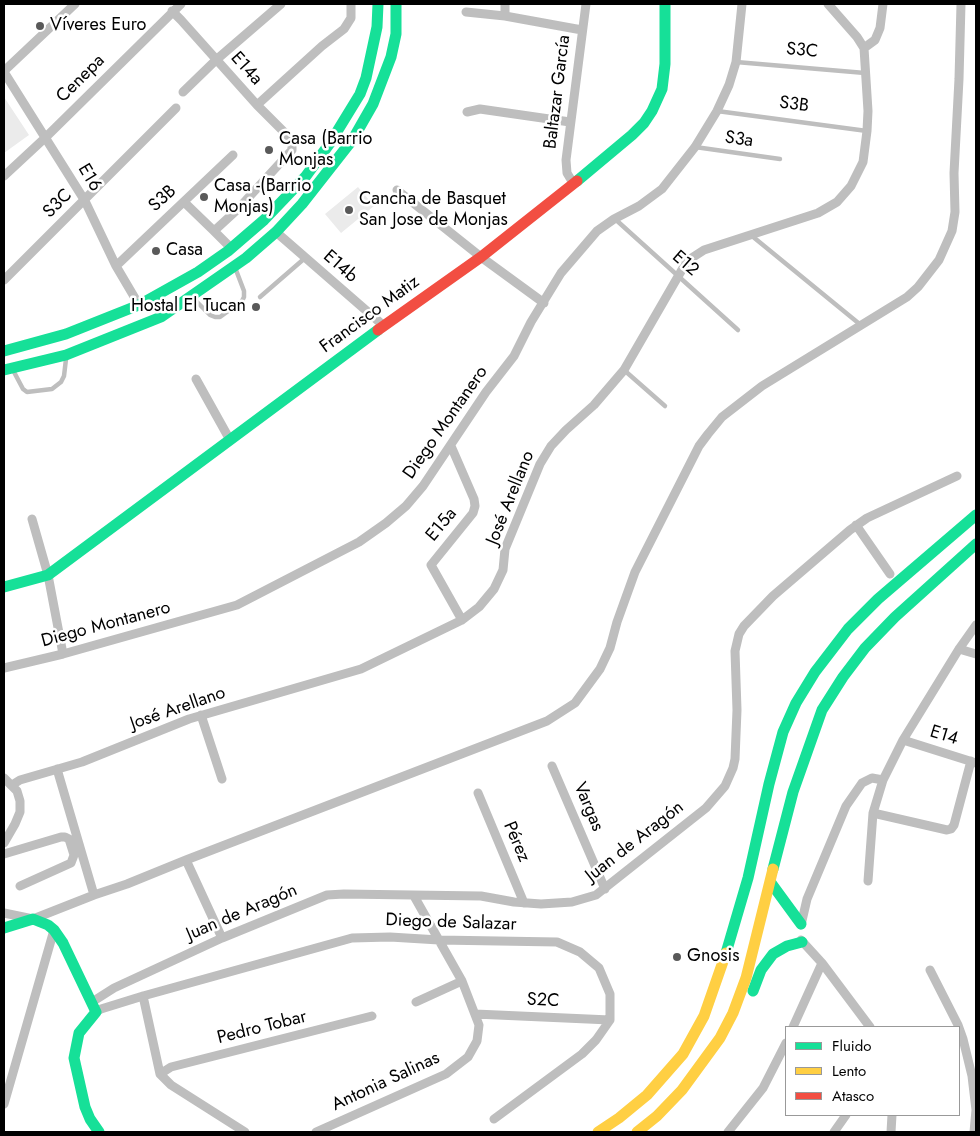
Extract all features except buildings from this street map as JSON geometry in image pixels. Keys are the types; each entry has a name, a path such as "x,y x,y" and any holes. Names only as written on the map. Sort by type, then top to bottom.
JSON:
{"main road":[{"path":"4,351 66,334 139,305 198,272 231,248 264,220 306,176 330,143 360,94 366,78 377,27 378,4"},
{"path":"8,369 66,356 162,317 234,267 276,232 302,204 353,139 373,104 391,57 396,34 396,4"},
{"name":"Francisco Matiz","path":"4,587 48,575 384,326 481,257 632,135 644,123 652,111 664,82 666,4"},
{"path":"598,1132 626,1112 667,1074 683,1054 704,1016 734,930 783,732 796,703 815,672 848,629 878,599 976,515"},
{"path":"637,1132 657,1116 697,1072 720,1038 733,1012 746,978 793,792 810,741 828,702 843,677 865,648 895,617 976,544"},
{"path":"771,882 780,898 801,924"},
{"path":"4,928 33,919 48,925 54,930 63,943 94,1007 79,1032 74,1058 84,1107 99,1132"},
{"path":"697,1072 728,1042 740,1023 761,970 767,961 779,950 802,942"}],"street":[{"path":"4,71 75,4"},
{"name":"Cenepa","path":"4,176 181,4"},
{"path":"183,92 216,60 281,4"},
{"path":"257,104 344,29 351,18 351,4"},
{"path":"504,16 505,4"},
{"name":"Baltazar García","path":"573,183 567,173 566,160 586,4"},
{"name":"Diego Montanero","path":"4,668 63,654 237,605 254,598 359,542 386,524 406,506 423,486 486,392 514,356 531,322 544,303 550,288 573,258 598,231 614,219 639,206 662,189 695,147 717,111 729,85 736,62 742,4"},
{"path":"828,4 864,48 875,40 880,28 883,4"},
{"path":"4,913 33,919 547,721 575,702 600,669 610,648 635,572 699,446 722,417 762,386 907,297 918,287 939,260 952,231 955,212 954,173 961,4"},
{"name":"E14a","path":"172,12 182,20 216,60 292,140 292,150 245,202 214,231"},
{"path":"466,12 504,16 582,30"},
{"name":"José Arellano","path":"12,785 20,780 82,762 201,715 361,669 462,620 479,607 494,589 503,570 505,549 540,464 551,446 594,405 624,370 687,261 704,250 818,213 837,202 851,186 863,162 867,131 868,112 864,48"},
{"name":"E16","path":"4,71 84,201 116,266 139,305"},
{"name":"S3C","path":"4,280 176,108"},
{"path":"467,112 480,109 570,122"},
{"name":"S3B","path":"116,266 233,155"},
{"path":"397,190 481,257 544,303"},
{"path":"184,202 231,248"},
{"name":"E14b","path":"276,232 384,326"},
{"path":"196,379 230,440"},
{"name":"E15a","path":"451,446 474,498 475,506 473,513 431,565 462,620"},
{"name":"Juan de Aragón","path":"94,1007 114,988 222,938 328,895 481,896 524,904 572,902 584,899 604,889 706,808 720,794 729,777 734,759 737,710 735,652 739,634 748,621 815,558 856,525 957,476"},
{"path":"32,519 48,575 63,654"},
{"path":"856,525 890,574"},
{"path":"868,881 873,813 883,780 903,740 976,625"},
{"path":"959,649 976,654"},
{"path":"201,715 222,779"},
{"name":"E14","path":"903,740 974,762"},
{"path":"873,813 947,830 951,829 954,825 974,762"},
{"name":"Vargas","path":"552,766 604,889"},
{"path":"58,769 94,895"},
{"path":"4,778 12,785 18,796 20,812 4,841"},
{"path":"869,1026 822,963 802,942 800,932 807,899 846,806 862,783 872,778 883,780"},
{"name":"Pérez","path":"478,793 524,904"},
{"path":"4,854 61,837 69,839 74,855 71,863 20,886"},
{"path":"186,860 222,938"},
{"name":"Antonia Salinas","path":"316,1132 446,1074 468,1057 477,1041 479,1025 462,981 414,896"},
{"path":"4,1104 54,930"},
{"name":"Diego de Salazar","path":"94,1007 101,1009 352,938 390,937 439,940 557,942 580,952 599,968 610,994 610,1020"},
{"path":"793,1026 822,963"},
{"path":"930,970 958,1026"},
{"path":"416,1002 462,981"},
{"path":"143,996 160,1074 172,1086 245,1132"},
{"name":"S2C","path":"475,1014 610,1020"},
{"name":"Pedro Tobar","path":"160,1074 170,1068 372,1016"},
{"path":"494,1119 582,1054 596,1040 610,1020"},
{"path":"960,1031 972,1076 976,1110 974,1132"},
{"path":"728,1132 763,1088 785,1045"},
{"path":"834,1132 845,1116"},
{"path":"890,1132 892,1116"}],"lane":[{"name":"S3C","path":"736,62 865,73"},
{"name":"S3B","path":"717,111 867,131"},
{"name":"S3a","path":"695,147 780,159"},
{"name":"E12","path":"614,219 738,330"},
{"path":"751,235 862,326"},
{"path":"260,297 305,258"},
{"path":"192,297 210,315 220,317 228,312 242,301 244,297 244,291 234,267"},
{"path":"8,369 25,391 31,393 52,388 61,382 64,376 66,356"},
{"path":"624,370 665,406"}],"shaded area":[{"path":"4,97 29,135 4,153"},
{"name":"Cancha de Basquet San Jose de Monjas","path":"358,187 374,206 341,233 325,214"}],"traffic: fast":[{"path":"4,351 66,334 139,305 198,272 228,251 264,220 306,176 330,143 360,94 366,78 377,27 378,4"},
{"path":"4,370 66,355 161,317 246,258 276,232 302,204 353,139 373,104 391,57 396,34 396,4"},
{"path":"577,181 632,135 644,123 652,111 662,89 665,64 665,4"},
{"path":"4,587 48,575 378,330"},
{"path":"726,953 748,878 783,732 796,703 815,672 848,629 878,599 976,515"},
{"path":"773,869 793,792 822,710 843,677 865,648 895,617 976,544"},
{"path":"771,883 801,924"},
{"path":"4,928 33,919 48,925 54,930 63,943 96,1012 79,1033 74,1058 85,1107 90,1119 99,1132"},
{"path":"753,991 761,970 773,954 787,946 802,942"}],"traffic: slow":[{"path":"637,1132 657,1116 682,1090 720,1038 733,1013 746,978 773,869"},
{"path":"598,1132 647,1095 683,1054 704,1016 726,953"}],"traffic: jam":[{"path":"378,330 481,257 577,181"}],"place":[{"name":"Víveres Euro","path":"40,26"},
{"name":"Casa (Barrio Monjas","path":"269,150"},
{"name":"Casa -(Barrio Monjas)","path":"204,197"},
{"name":"Cancha de Basquet San Jose de Monjas","path":"349,210"},
{"name":"Casa","path":"156,251"},
{"name":"Hostal El Tucan","path":"256,307"},
{"name":"Gnosis","path":"677,957"}]}
